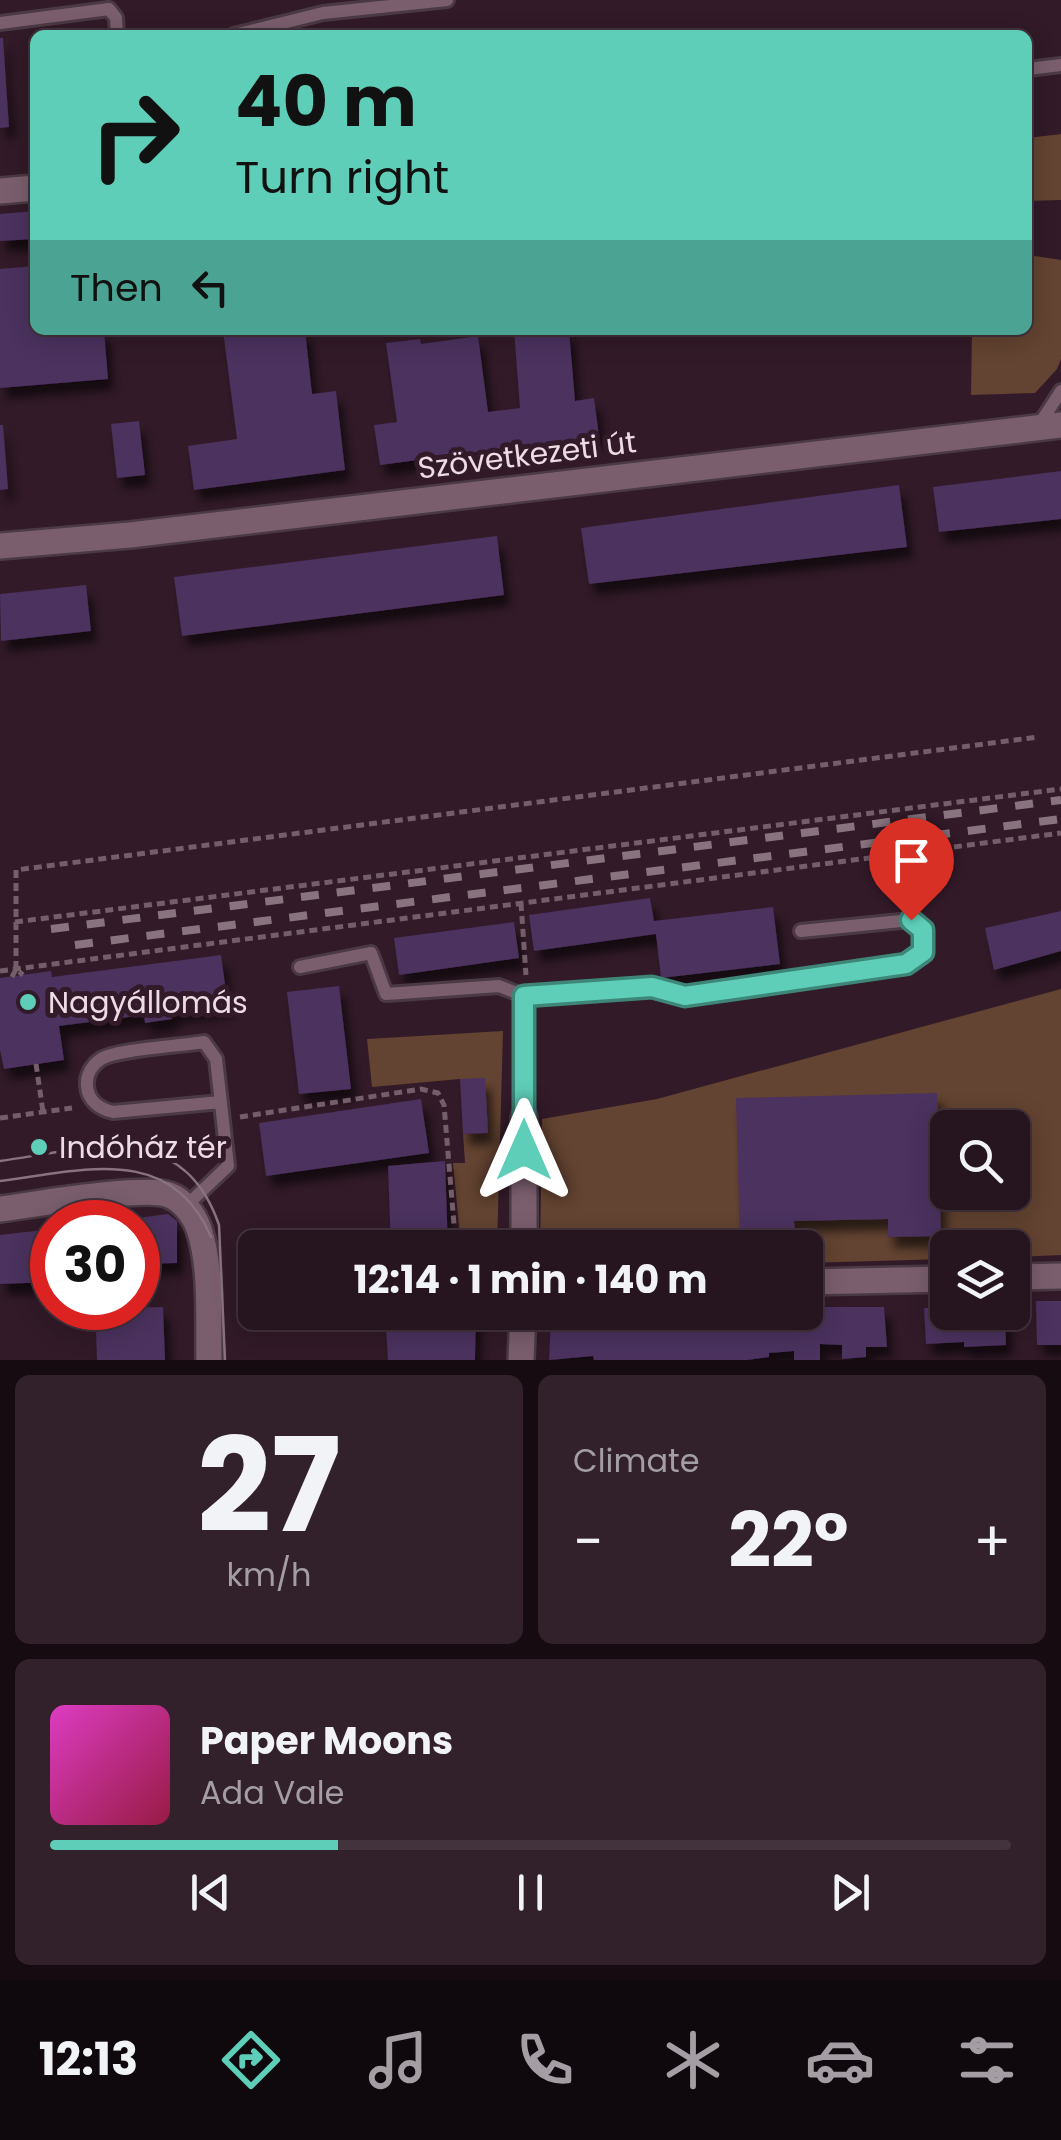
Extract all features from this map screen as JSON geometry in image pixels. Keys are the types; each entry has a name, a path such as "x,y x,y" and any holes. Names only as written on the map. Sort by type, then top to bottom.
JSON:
{"street":[{"path":"0,190 30,188"},
{"name":"Szövetkezeti út","path":"0,546 130,535 1049,426"},
{"path":"524,1117 524,1230"},
{"path":"0,1209 160,1192 172,1195 186,1206 199,1229 205,1260 210,1360"},
{"path":"1030,1277 1061,1276"},
{"path":"823,1282 930,1279"},
{"path":"521,1360 522,1330"}],"lane":[{"path":"253,30 323,12 448,0"},
{"path":"0,23 110,9 117,30"},
{"path":"1032,69 1061,66"},
{"path":"1049,426 1061,390"},
{"path":"300,967 371,954 386,994 499,986 524,996 652,987 685,996 906,964 923,952 923,930 911,920 802,932"},
{"path":"524,996 524,1117"},
{"path":"186,1206 228,1166 216,1059 204,1042 106,1056 91,1068 88,1076 89,1096 103,1110 113,1112 220,1102"}],"path":[{"path":"12,976 16,968 16,870 1038,737"},
{"path":"16,922 1061,789"},
{"path":"0,971 1061,833"},
{"path":"522,903 524,996"},
{"path":"16,968 23,975"},
{"path":"36,1064 43,1112"},
{"path":"223,1120 421,1089 438,1093 444,1105 454,1230"},
{"path":"0,1118 72,1108"}],"shaded area":[{"path":"1061,134 1061,200 1032,201 1032,138"},
{"path":"1032,256 1061,260 1061,359 1057,369 1035,393 971,395 972,335 1032,335"},
{"path":"1061,989 1061,1255 1030,1256 1030,1230 930,1230 930,1259 823,1262 823,1230 540,1230 542,1119 657,1099"},
{"path":"503,1031 497,1230 459,1230 453,1163 465,1163 463,1134 487,1133 460,1079 372,1087 367,1039"}],"building":[{"path":"0,38 9,127 0,128"},
{"path":"30,211 30,239 0,241 0,214"},
{"path":"30,266 30,335 104,335 108,379 0,388 0,269"},
{"path":"224,335 306,335 312,394 336,391 345,470 194,490 188,446 237,439"},
{"path":"514,335 569,335 575,401 594,398 599,436 380,465 374,425 397,422 386,343 420,339 421,344 478,336 488,412 520,408"},
{"path":"139,421 145,475 117,478 111,424"},
{"path":"0,425 8,489 0,490"},
{"path":"1061,471 1061,519 939,532 933,487"},
{"path":"899,485 907,547 589,584 581,528"},
{"path":"497,536 504,595 182,636 174,577"},
{"path":"86,585 91,631 1,641 0,594"},
{"path":"650,898 654,921 773,907 780,964 661,978 656,934 534,951 529,915"},
{"path":"1061,911 1061,951 994,970 985,928"},
{"path":"514,922 519,958 399,975 394,938"},
{"path":"221,955 228,1006 171,1013 172,1019 145,1023 144,1015 59,1026 64,1060 4,1069 0,1050 0,978 51,971 52,977"},
{"path":"339,986 351,1089 299,1094 287,992"},
{"path":"485,1078 488,1133 463,1134 460,1079"},
{"path":"937,1093 937,1110 930,1110 930,1210 940,1210 941,1230 930,1230 930,1236 888,1237 888,1219 794,1221 794,1230 740,1230 736,1098"},
{"path":"421,1099 429,1153 266,1176 259,1123"},
{"path":"445,1161 447,1230 390,1230 388,1166"},
{"path":"168,1214 177,1221 177,1263 160,1263 160,1215"},
{"path":"30,1232 30,1283 0,1284 0,1235"},
{"path":"1036,1301 1061,1301 1061,1345 1037,1345"},
{"path":"160,1307 165,1360 97,1360 96,1331 160,1330"},
{"path":"823,1307 884,1307 887,1347 866,1347 866,1357 842,1359 842,1345 820,1344 820,1360 794,1360 794,1351 747,1360 594,1360 593,1356 549,1360 550,1330 823,1330"},
{"path":"924,1308 930,1308 930,1330 1006,1330 1006,1345 926,1344"},
{"path":"386,1330 476,1330 475,1360 388,1360"}],"tram line":[{"path":"0,1161 66,1151 128,1148 156,1154 181,1168 203,1191 219,1225 225,1360"},
{"path":"0,1181 91,1169 148,1175 172,1187 194,1207 211,1237"}],"railway":[{"path":"51,929 1061,800"},
{"path":"75,945 1061,819"}],"place":[{"name":"Nagyállomás","path":"28,1002"},
{"name":"Indóház tér","path":"39,1147"}],"route":[{"path":"524,1150 524,996 652,987 685,996 906,964 923,952 923,930 911,920"}]}
